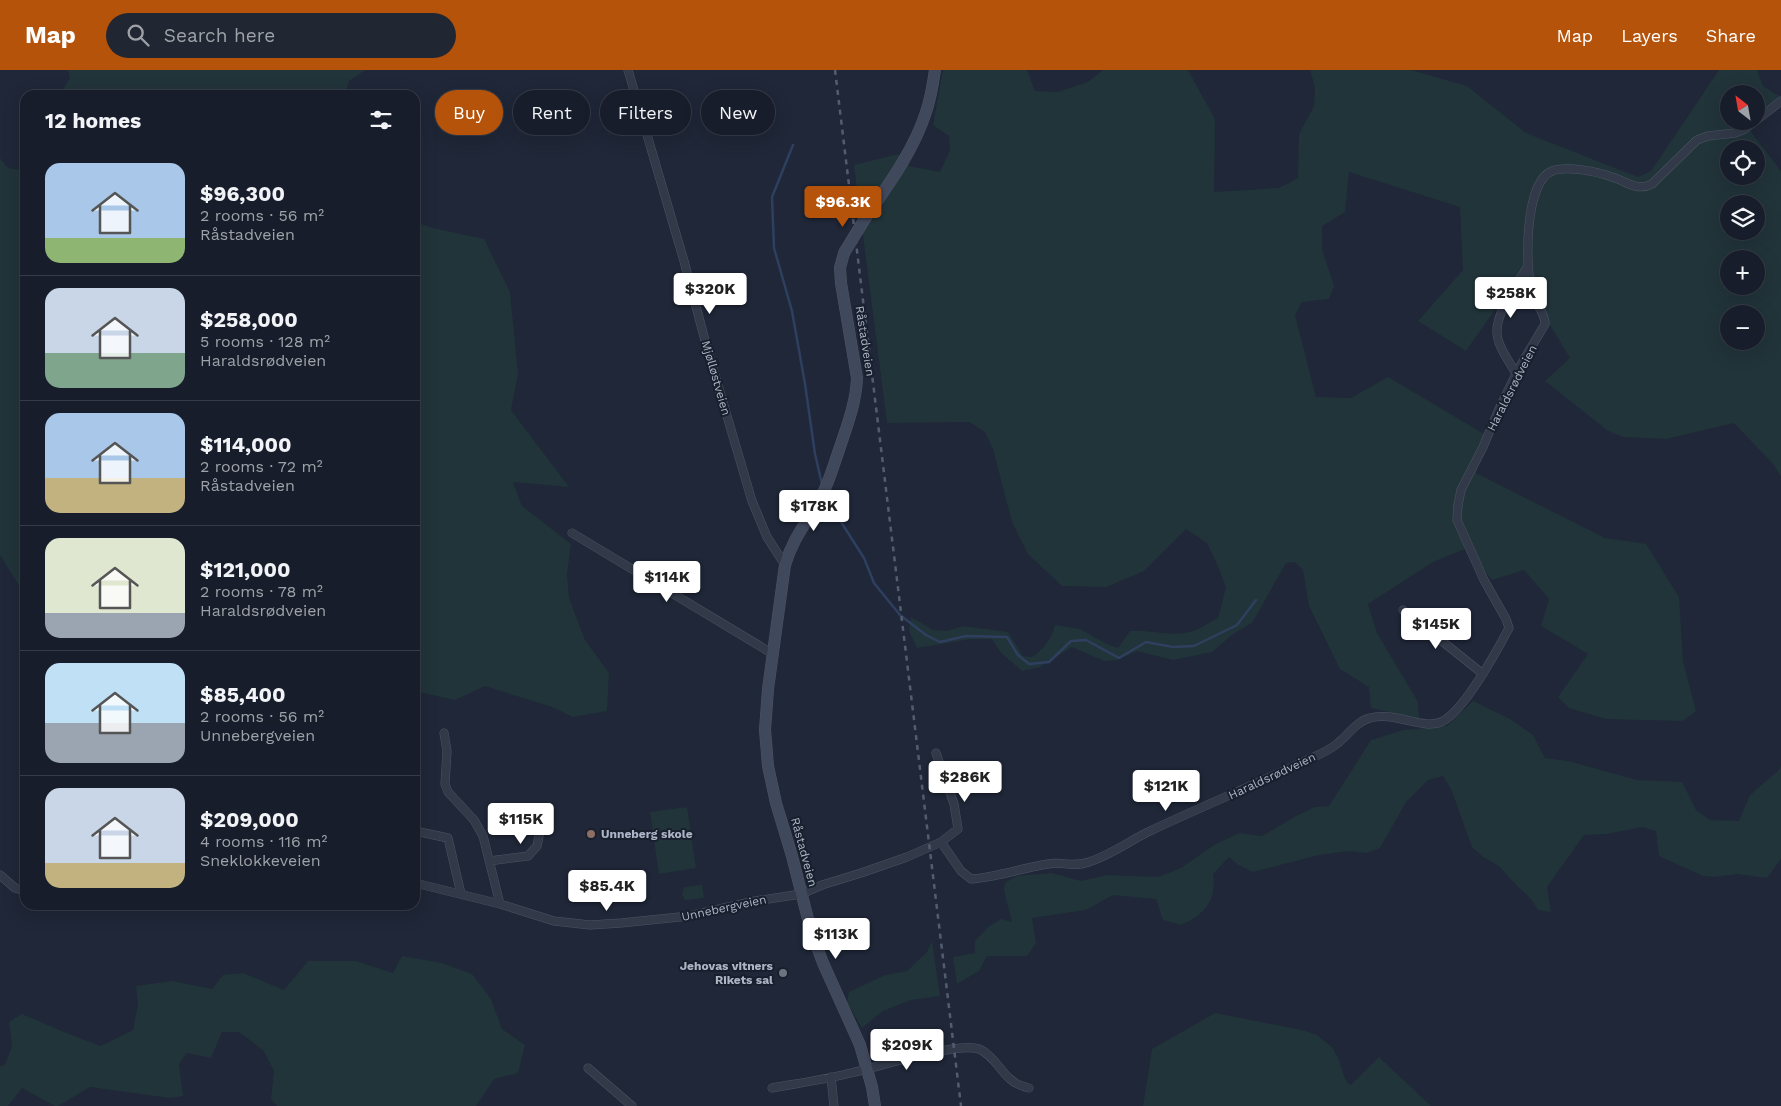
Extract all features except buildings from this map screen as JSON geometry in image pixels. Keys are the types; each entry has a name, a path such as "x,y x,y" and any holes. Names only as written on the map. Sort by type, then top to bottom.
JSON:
{"main road":[{"name":"Råstadveien","path":"875,1106 860,1045 814,940 801,894 768,766 766,716 785,565 797,535 829,480 850,419 857,391 858,378 840,268 844,253 905,158 918,133 926,111 935,70"}],"street":[{"name":"Mjølløstveien","path":"628,70 684,261 709,357 752,501 767,537 785,565"},
{"name":"Haraldsrødveien","path":"941,842 961,871 971,879 993,877 1051,863 1075,866 1108,854 1149,831 1309,759 1337,744 1359,724 1370,718 1385,716 1411,720 1422,724 1441,722 1458,707 1483,674 1509,628 1484,580 1457,520 1458,505 1462,490 1516,374 1545,324 1545,317 1532,296 1528,266 1529,221 1532,204 1542,181 1549,172 1565,168 1612,177 1633,186 1645,187 1652,184 1697,140 1708,136 1735,133 1744,129 1781,101"},
{"path":"1516,374 1499,343 1498,323 1504,306 1528,266"},
{"path":"572,533 773,654"},
{"path":"1403,610 1483,674"},
{"path":"444,732 447,751 445,784 448,792 474,820 483,836 500,904"},
{"path":"801,894 822,885 880,867 941,842 958,829 954,804 936,753"},
{"path":"489,861 528,856 537,846 543,817"},
{"path":"420,832 448,838 461,894"},
{"path":"0,875 15,888 20,890"},
{"name":"Unnebergveien","path":"420,884 500,904 554,921 590,925 688,916 755,900 801,894"},
{"path":"772,1088 867,1070 954,1049 976,1048 986,1053 1017,1085 1029,1088"},
{"path":"588,1068 627,1104"},
{"path":"831,1077 834,1106"}],"green space":[{"path":"68,70 364,70 349,81 346,90 62,90 70,78"},
{"path":"943,70 1027,70 1035,91 1058,92 1088,82 1103,70 1188,70 1215,119 1214,192 1279,188 1298,178 1299,134 1314,106 1315,87 1310,70 1411,70 1467,86 1526,133 1638,177 1651,171 1719,70 1757,70 1763,85 1720,85 1720,130 1750,130 1757,140 1720,140 1720,185 1765,185 1765,150 1781,171 1781,477 1774,465 1734,423 1666,439 1623,437 1608,431 1545,381 1570,358 1536,302 1506,294 1466,351 1418,321 1463,270 1460,207 1349,172 1345,212 1322,226 1322,249 1334,286 1329,299 1302,302 1295,315 1316,397 1351,398 1388,377 1486,435 1476,473 1605,538 1646,544 1679,597 1683,661 1696,711 1683,721 1606,719 1569,708 1558,697 1588,654 1541,626 1549,599 1524,570 1492,580 1467,548 1433,562 1368,604 1377,633 1418,702 1419,719 1371,708 1369,687 1340,669 1309,606 1303,570 1295,562 1286,563 1252,623 1233,634 1212,652 1173,660 1137,651 1117,660 1104,661 1072,647 1040,667 1022,671 1001,653 992,639 971,639 917,648 909,631 911,617 933,630 947,631 963,626 1008,632 1023,656 1032,657 1040,651 1049,639 1055,625 1080,629 1118,648 1130,631 1182,633 1197,630 1218,618 1226,587 1207,543 1186,529 1144,571 1106,587 1062,586 1028,554 1012,522 993,449 985,432 969,422 887,423 854,165 898,154 909,166 940,172 950,150 949,136 933,125"},
{"path":"1765,87 1781,97 1765,112"},
{"path":"0,158 8,168 20,170 20,587 0,555"},
{"path":"420,224 484,239 510,292 518,374 511,410 569,487 513,482 522,506 571,544 567,574 569,598 585,640 609,673 607,711 573,717 552,707 485,686 455,700 420,692"},
{"path":"1473,701 1510,719 1533,735 1545,758 1568,761 1637,780 1682,782 1696,810 1710,820 1739,821 1750,795 1779,770 1781,766 1781,859 1767,878 1737,874 1714,877 1703,876 1659,856 1656,831 1643,827 1606,834 1584,835 1547,887 1551,912 1538,910 1531,899 1499,866 1483,857 1472,847 1451,789 1443,776 1428,780 1406,802 1380,848 1367,853 1349,851 1319,855 1253,872 1237,864 1229,857 1213,874 1213,892 1207,906 1196,917 1181,925 1163,920 1156,899 1113,895 1086,910 1032,918 1036,943 1027,956 987,956 979,971 957,984 953,957 975,953 975,941 988,927 1001,919 1012,922 1004,890 1005,883 1016,876 1052,873 1081,881 1107,875 1158,877 1181,868 1214,845 1239,833 1262,836 1315,807 1329,806 1371,740 1403,730 1447,726"},
{"name":"Unneberg skole","path":"687,807 696,868 659,874 650,812"},
{"path":"702,885 704,898 685,900 682,894 684,887"},
{"path":"932,941 940,996 911,1000 883,1011 862,1028 847,1002 849,992 885,975 907,971 927,952"},
{"path":"402,956 442,963 472,974 491,999 502,1029 525,1045 518,1073 494,1079 476,1106 277,1106 271,1099 274,1071 263,1050 239,1032 222,1032 211,1058 187,1053 179,1064 183,1096 170,1098 90,1087 55,1106 22,1088 8,1106 0,1106 0,1066 5,1065 12,1046 9,1022 22,1014 101,1046 133,1030 138,1004 136,986 172,981 212,989 223,975 243,973 284,990 308,961 356,961 393,973"},
{"path":"1215,1013 1302,1030 1317,1035 1332,1047 1348,1084 1351,1085 1379,1057 1431,1106 1143,1106 1152,1049"}],"waterway":[{"path":"793,145 772,197 774,248 792,311 815,454 822,484"},
{"path":"826,494 836,514 864,558 874,583 900,615 926,635 940,642 966,636 1007,637 1018,655 1029,664 1049,662 1071,641 1086,640 1119,658 1146,642 1173,647 1194,646 1237,625 1256,600"}],"railway":[{"path":"835,70 961,1106"}],"place":[{"name":"Unneberg skole","path":"591,834"},
{"name":"Jehovas vitners Rikets sal","path":"783,973"}]}
